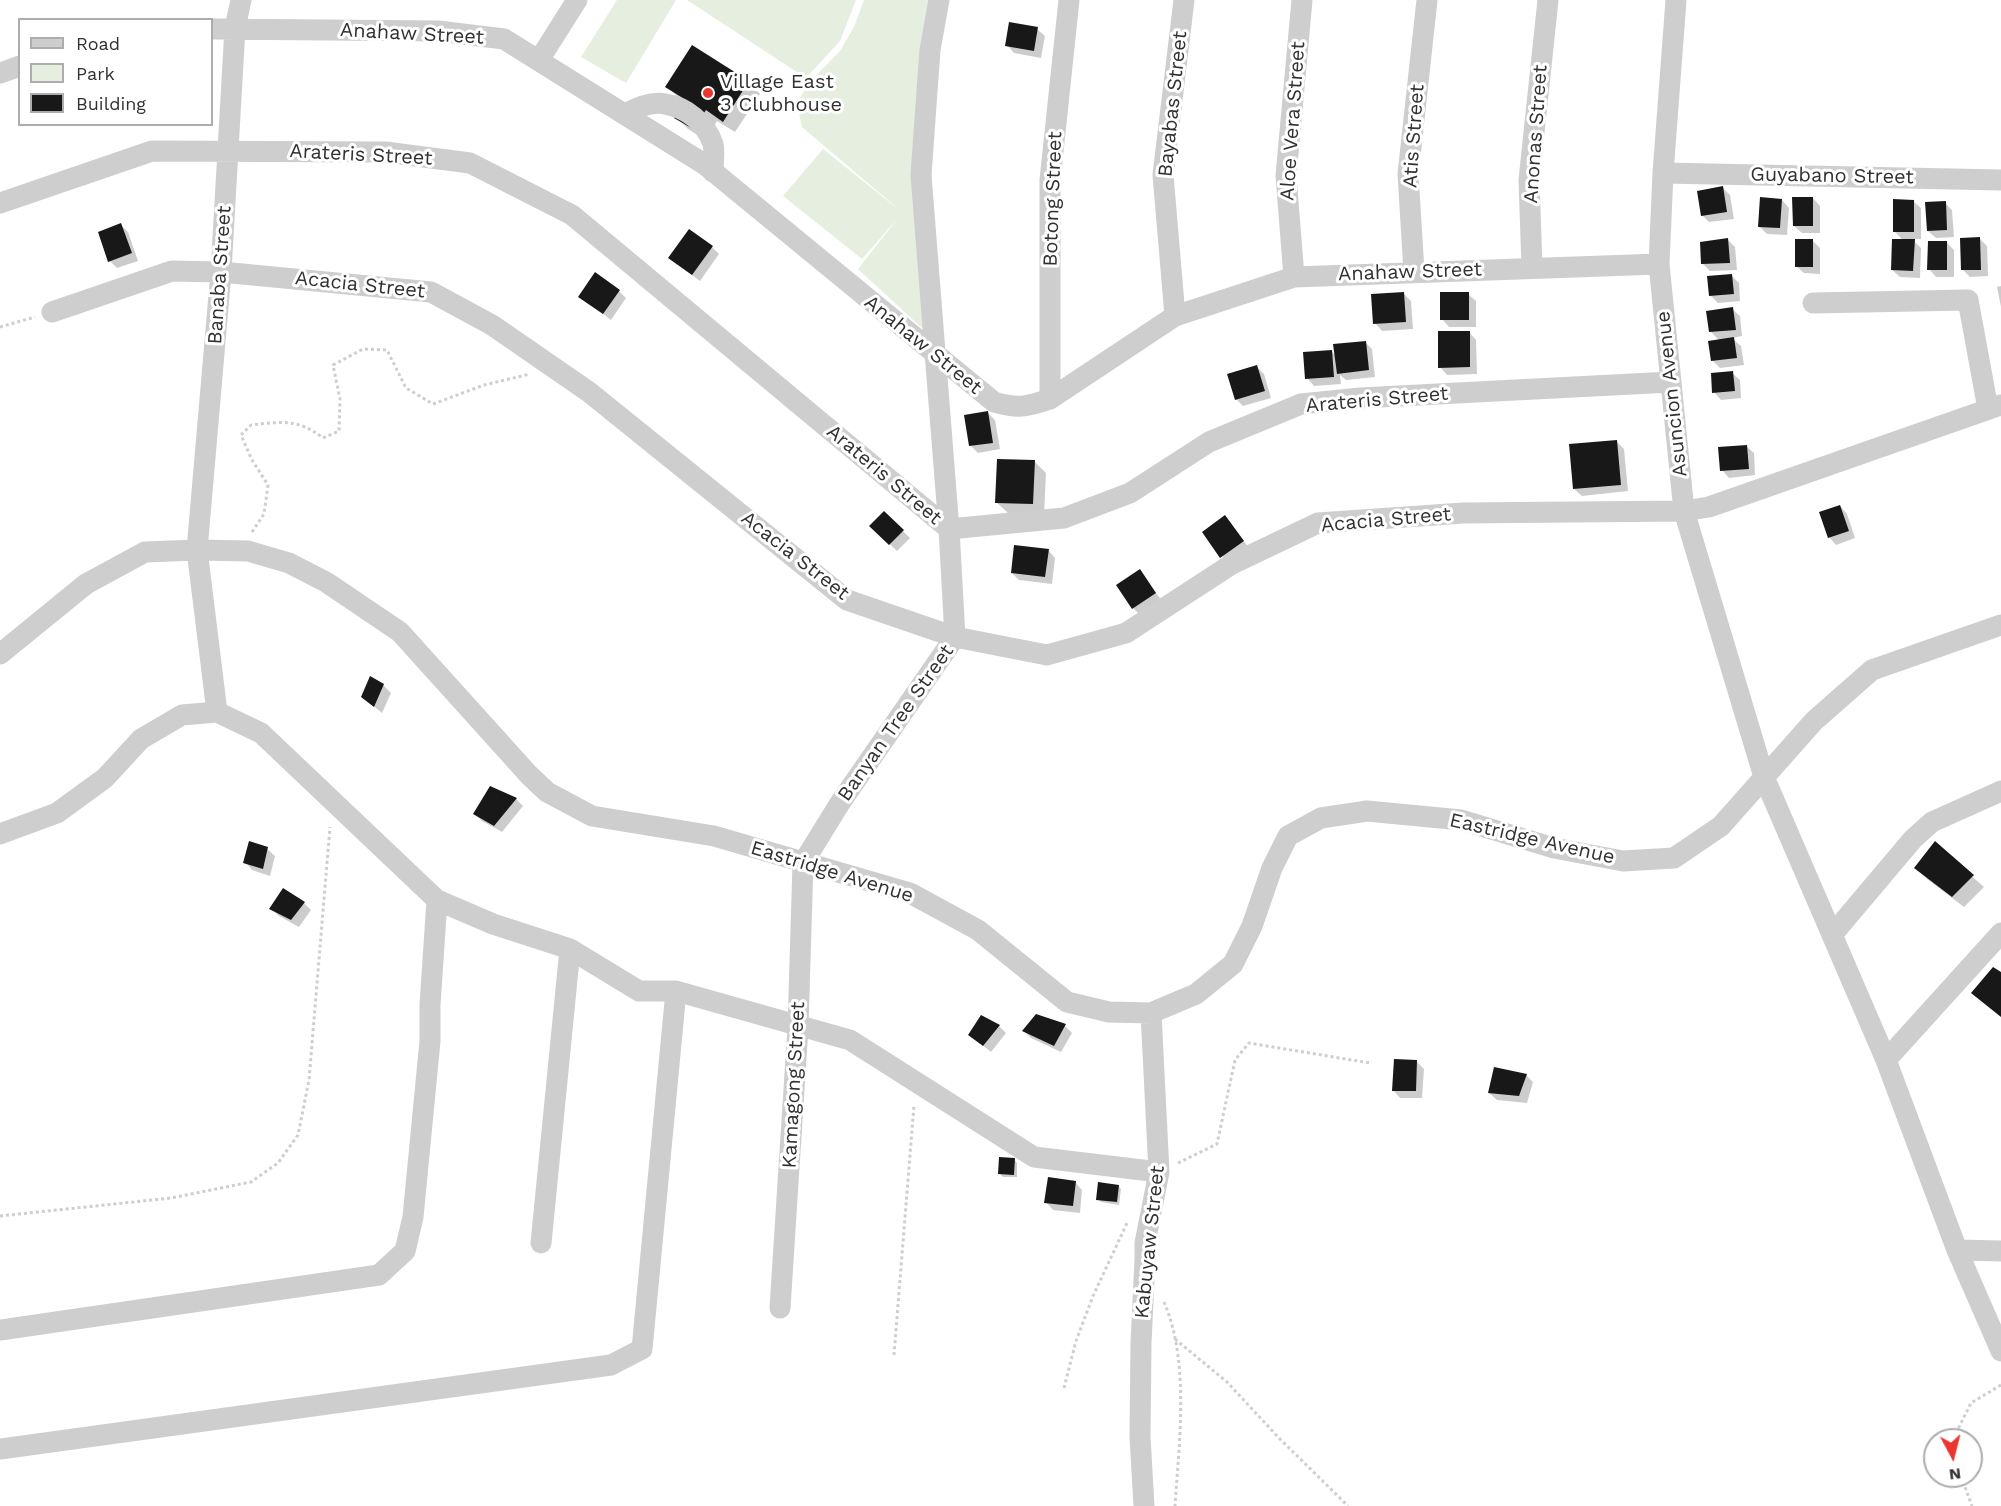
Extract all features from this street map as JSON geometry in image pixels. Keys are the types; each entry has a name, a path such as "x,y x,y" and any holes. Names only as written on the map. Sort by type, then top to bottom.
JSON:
{"street":[{"name":"Banaba Street","path":"217,712 197,550 221,272 235,28 241,0"},
{"path":"539,60 577,0"},
{"name":"Banyan Tree Street","path":"803,862 840,803 955,637 950,529 921,175 930,50 939,0"},
{"name":"Botong Street","path":"1050,399 1050,180 1069,0"},
{"name":"Bayabas Street","path":"1175,316 1163,175 1184,0"},
{"name":"Aloe Vera Street","path":"1294,277 1286,176 1302,0"},
{"name":"Atis Street","path":"1414,272 1408,174 1427,0"},
{"name":"Anonas Street","path":"1532,268 1529,180 1548,0"},
{"name":"Asuncion Avenue","path":"1676,0 1663,173 1659,264 1684,511 1764,777 1886,1060 1957,1250 2001,1351"},
{"name":"Anahaw Street","path":"213,29 438,31 504,39 713,172 934,355 994,402 1014,408 1050,399 1175,316 1294,277 1659,264"},
{"path":"0,73 18,67"},
{"path":"625,114 642,106 664,103 689,113 704,126 714,146 713,172"},
{"name":"Arateris Street","path":"0,203 152,151 384,152 470,163 572,215 950,529 1064,518 1130,493 1209,442 1301,404 1360,398 1671,382"},
{"name":"Guyabano Street","path":"1663,173 2001,180"},
{"name":"Acacia Street","path":"52,312 172,271 221,272 431,292 492,325 589,392 847,600 955,637 1047,655 1126,633 1232,564 1318,523 1463,513 1684,511"},
{"path":"1684,511 1730,500 1995,407 1968,300 1813,303"},
{"name":"Eastridge Avenue","path":"0,654 86,584 145,552 248,551 298,568 326,582 400,632 529,775 547,792 592,816 714,836 910,893 978,930 1067,1002 1109,1012 1151,1013 1196,994 1233,964 1252,926 1272,868 1288,836 1321,818 1367,811 1461,820 1554,848 1623,861 1674,858 1722,826 1814,721 1872,670 2001,625"},
{"path":"0,834 57,813 105,778 141,739 182,715 217,712 261,733 437,900 493,924 570,950 639,991 676,991 850,1040 1034,1157 1159,1172"},
{"path":"1832,935 1913,839 1932,822 2001,791"},
{"name":"Kamagong Street","path":"780,1308 798,1027 803,862"},
{"path":"0,1330 379,1275 405,1251 413,1217 430,1041 437,900"},
{"path":"1886,1060 2001,933"},
{"path":"541,1243 570,950"},
{"path":"0,1449 611,1365 642,1349 676,991"},
{"name":"Kabuyaw Street","path":"1144,1506 1140,1437 1141,1343 1146,1244 1159,1172 1151,1013"},
{"path":"1957,1250 2001,1251"}],"path":[{"path":"0,327 52,312"},
{"path":"237,550 264,514 268,485 252,460 241,435 251,425 284,422 310,427 323,438 339,431 340,399 333,365 363,349 387,350 406,388 433,404 484,386 555,368"},
{"path":"0,1216 171,1198 251,1182 278,1162 298,1135 309,1080 332,800"},
{"path":"1159,1172 1217,1144 1235,1060 1249,1043 1370,1063"},
{"path":"894,1355 916,1082"},
{"path":"1064,1388 1076,1341 1093,1296 1131,1215"},
{"path":"1161,1296 1169,1315 1175,1340 1181,1401 1175,1506"},
{"path":"1175,1340 1227,1382 1279,1438 1348,1506"},
{"path":"1958,1428 1971,1403 2001,1385"},
{"path":"1965,1488 1972,1506"}],"green space":[{"path":"617,0 676,0 626,83 581,57"},
{"path":"687,0 856,0 840,41 806,78"},
{"path":"864,0 930,0 924,330 858,269 898,218 862,259 783,196 823,149 903,213 802,127 797,103 809,83 840,51 854,27"}],"building":[{"path":"1009,22 1038,27 1034,51 1005,46"},
{"name":"Village East 3 Clubhouse","path":"692,45 749,81 723,122 706,110 693,129 674,118 686,100 665,87"},
{"path":"1723,186 1727,212 1701,216 1697,191"},
{"path":"1760,197 1782,199 1780,228 1758,227"},
{"path":"1792,197 1813,197 1813,226 1793,226"},
{"path":"1893,199 1914,200 1914,232 1893,232"},
{"path":"1946,201 1947,230 1927,231 1925,202"},
{"path":"121,223 132,253 108,262 98,232"},
{"path":"689,229 713,246 692,275 668,258"},
{"path":"1980,237 1981,270 1961,270 1960,238"},
{"path":"1728,238 1730,263 1701,264 1700,242"},
{"path":"1795,239 1813,239 1813,267 1795,267"},
{"path":"1892,239 1915,239 1913,271 1891,270"},
{"path":"1928,241 1947,241 1947,270 1927,270"},
{"path":"595,272 620,290 603,314 578,297"},
{"path":"1732,274 1734,294 1709,296 1707,276"},
{"path":"1404,292 1406,322 1373,324 1371,294"},
{"path":"1440,292 1469,292 1469,320 1440,320"},
{"path":"1733,307 1736,330 1709,332 1706,311"},
{"path":"1438,331 1470,331 1470,367 1438,368"},
{"path":"1734,337 1737,358 1711,361 1708,341"},
{"path":"1366,341 1369,370 1337,374 1333,344"},
{"path":"1332,350 1334,377 1305,379 1303,352"},
{"path":"1257,365 1265,391 1235,400 1227,374"},
{"path":"1733,371 1735,391 1712,393 1711,373"},
{"path":"988,411 993,443 969,446 964,415"},
{"path":"1617,440 1621,485 1573,489 1569,444"},
{"path":"1747,445 1749,469 1720,471 1718,447"},
{"path":"997,459 1035,460 1033,504 995,503"},
{"path":"1840,505 1849,531 1828,538 1819,512"},
{"path":"884,511 904,530 889,545 869,526"},
{"path":"1225,515 1244,541 1220,558 1202,532"},
{"path":"1014,545 1049,549 1045,577 1011,573"},
{"path":"1140,569 1156,593 1132,609 1116,585"},
{"path":"370,676 384,684 374,707 361,697"},
{"path":"490,786 517,798 494,826 473,814"},
{"path":"249,841 268,847 263,869 243,863"},
{"path":"1935,841 1974,875 1952,897 1914,868"},
{"path":"283,888 305,902 291,920 269,909"},
{"path":"1993,967 2001,972 2001,1017 1971,993"},
{"path":"1036,1014 1066,1024 1054,1046 1022,1031"},
{"path":"981,1015 1000,1025 983,1046 968,1035"},
{"path":"1394,1059 1417,1060 1416,1091 1392,1091"},
{"path":"1494,1067 1527,1074 1519,1096 1488,1093"},
{"path":"999,1157 1015,1158 1014,1175 998,1174"},
{"path":"1048,1177 1076,1181 1073,1206 1044,1203"},
{"path":"1098,1182 1119,1185 1117,1202 1096,1200"}],"place":[{"name":"Village East 3 Clubhouse","path":"708,93"}]}
